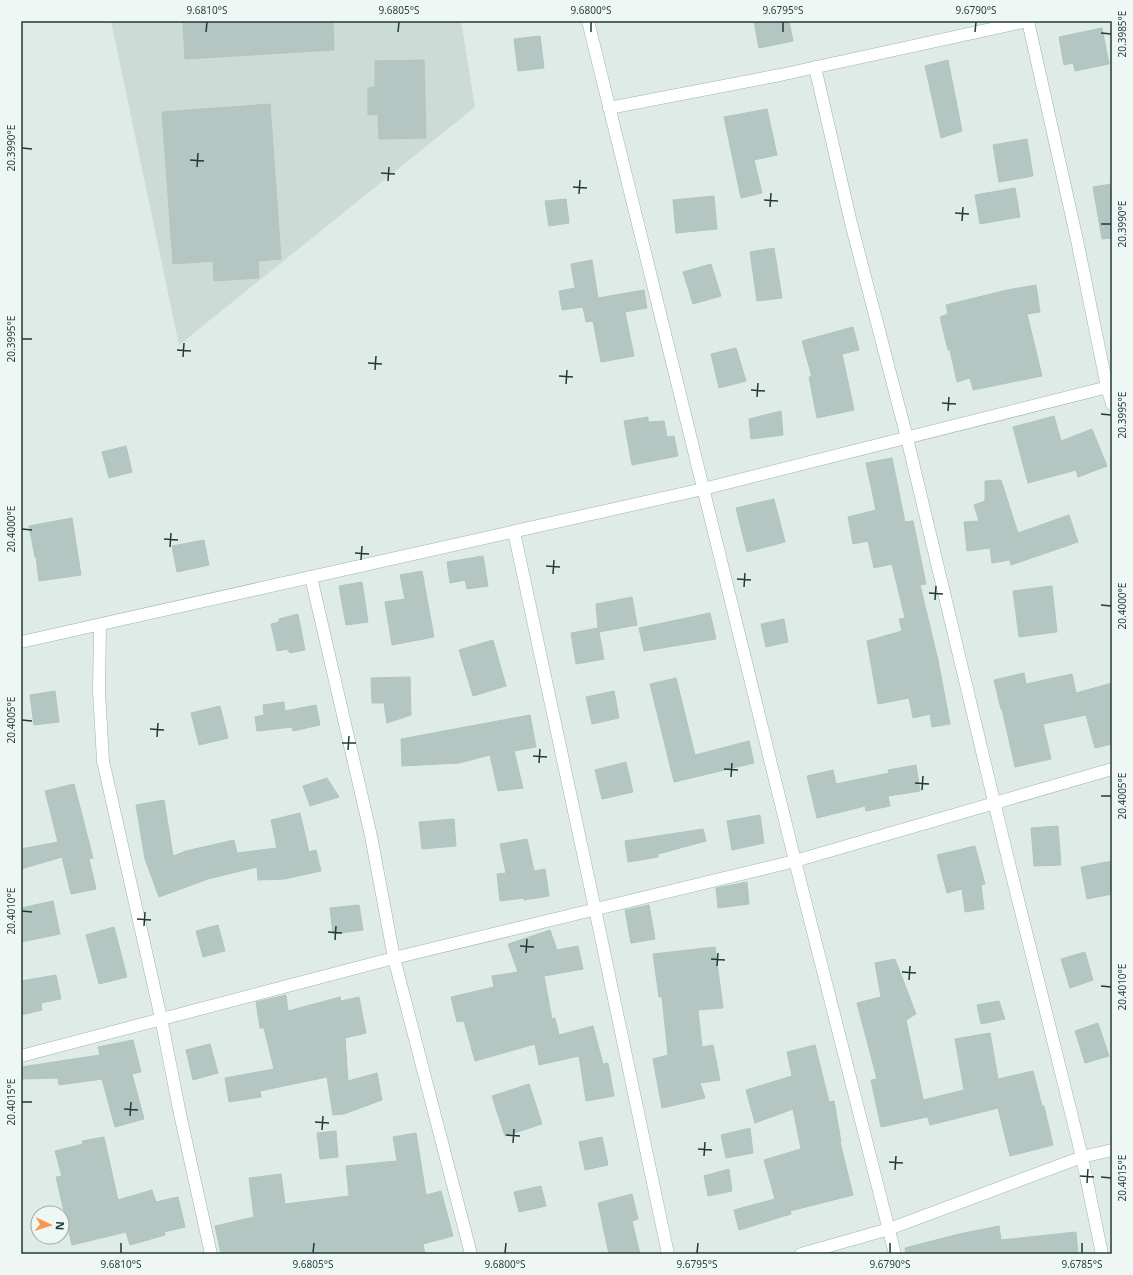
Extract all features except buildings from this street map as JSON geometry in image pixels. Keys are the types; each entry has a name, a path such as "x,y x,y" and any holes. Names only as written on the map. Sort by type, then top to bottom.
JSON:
{"street":[{"path":"588,21 795,861 895,1254"},
{"path":"609,108 815,67 1028,21 1110,387 1112,404"},
{"path":"815,67 851,223 906,438 1082,1157 1102,1254"},
{"path":"21,642 704,489 1110,387"},
{"path":"514,532 668,1254"},
{"path":"311,577 371,836 394,958 471,1254"},
{"path":"100,625 99,691 103,761 212,1254"},
{"path":"21,1056 394,958 795,861 1112,769"},
{"path":"801,1254 889,1228 1082,1157 1112,1150"}],"shaded area":[{"path":"111,21 461,21 475,107 179,345"}]}
